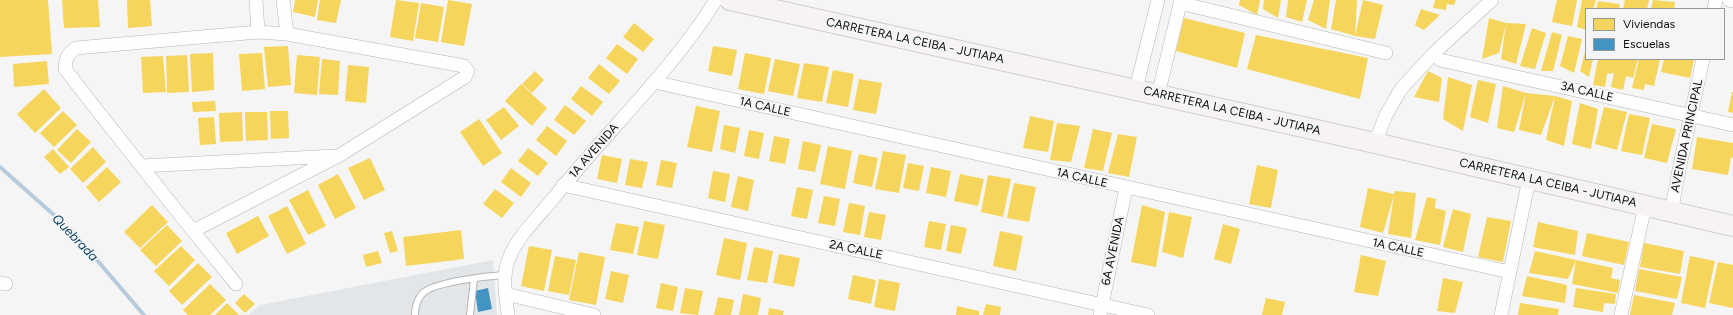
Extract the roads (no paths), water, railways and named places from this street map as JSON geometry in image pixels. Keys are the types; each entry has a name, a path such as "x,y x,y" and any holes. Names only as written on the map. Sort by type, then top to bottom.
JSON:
{"main road":[{"name":"CARRETERA LA CEIBA - JUTIAPA","path":"730,0 1136,89 1733,226"}],"street":[{"path":"256,0 258,32"},
{"path":"283,0 287,34"},
{"name":"1A AVENIDA","path":"508,315 504,275 508,260 516,246 564,185 654,82 700,26 716,0"},
{"path":"1136,89 1158,0"},
{"path":"1375,143 1386,115 1401,89 1434,53 1492,0"},
{"path":"1729,0 1733,1"},
{"path":"1158,95 1180,2 1386,53"},
{"path":"193,231 340,155 465,77 468,71 464,66 287,34 258,32 76,48 68,53 66,69 141,166 193,231 236,284"},
{"name":"3A CALLE","path":"1440,60 1733,125"},
{"name":"AVENIDA PRINCIPAL","path":"1671,213 1703,60"},
{"name":"1A CALLE","path":"654,82 1126,188 1510,272"},
{"path":"141,166 340,155"},
{"path":"1501,315 1529,179"},
{"name":"2A CALLE","path":"564,185 1101,309 1148,315"},
{"name":"6A AVENIDA","path":"1101,309 1126,188"},
{"path":"1621,315 1645,206"},
{"path":"506,294 594,315"}],"lane":[{"path":"415,315 415,308 422,293 438,285 504,275"},
{"path":"470,315 474,279"}],"waterway":[{"name":"Quebrada","path":"0,167 72,231 144,315"}]}
